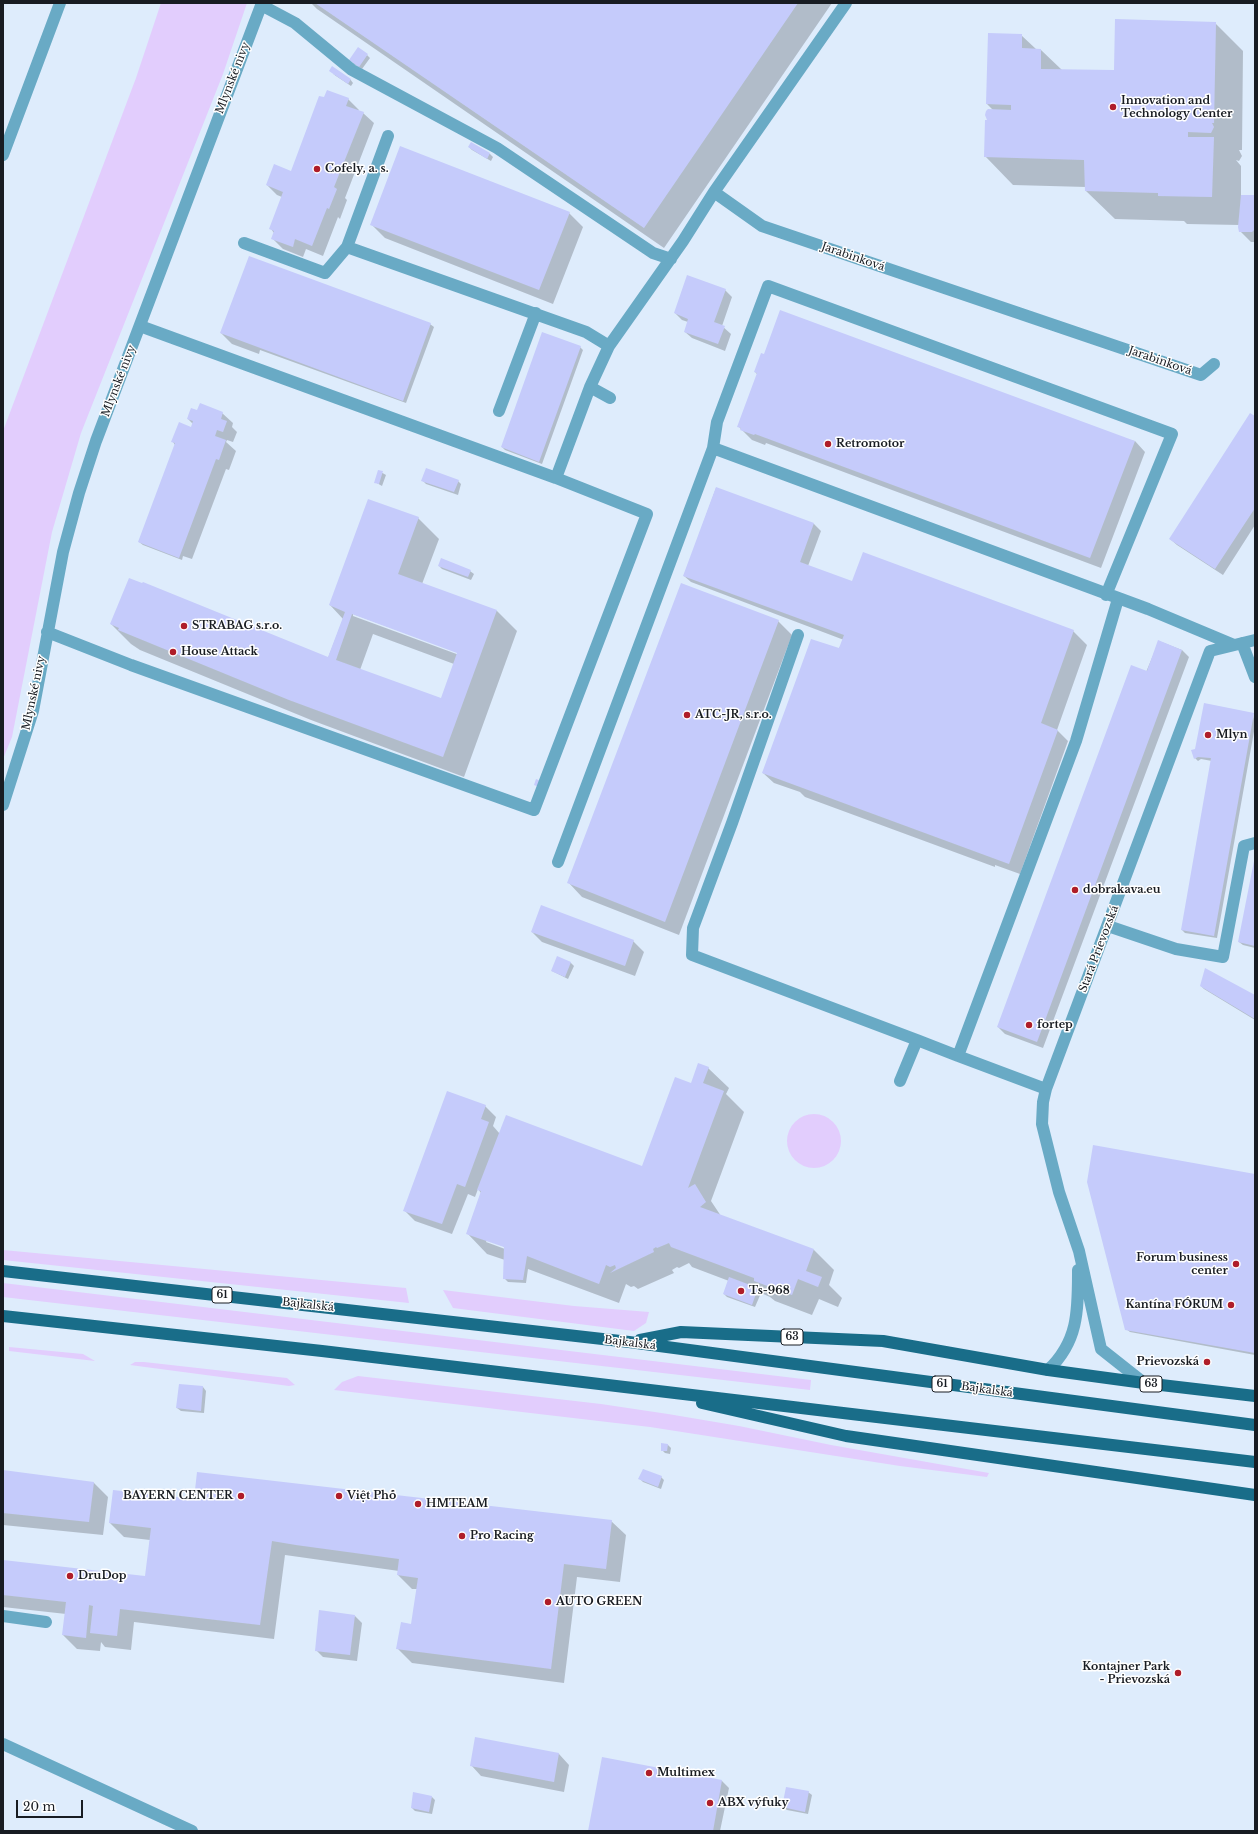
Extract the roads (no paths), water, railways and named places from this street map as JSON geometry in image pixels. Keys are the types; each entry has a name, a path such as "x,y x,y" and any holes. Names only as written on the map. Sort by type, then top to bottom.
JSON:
{"main road":[{"name":"Bajkalská","path":"3,1271 629,1342 1255,1425"},
{"path":"3,1316 314,1350 1255,1462"},
{"name":"63","path":"629,1342 681,1332 883,1341 1048,1370 1255,1396"},
{"path":"638,1389 846,1436 1255,1495"}],"street":[{"path":"3,155 60,3"},
{"path":"556,478 590,387 609,346 671,259 714,192 846,3"},
{"path":"262,4 295,23 352,70 497,148 653,253 671,259"},
{"name":"Mlynské nivy","path":"3,805 33,711 63,552 79,493 96,442 262,4"},
{"path":"244,243 325,273 348,247 388,136"},
{"name":"Jarabinková","path":"714,192 750,218 769,228 1202,376 1214,364"},
{"path":"348,247 536,313 586,332 609,346"},
{"path":"558,862 713,448 717,422 768,286 1172,434 1106,595"},
{"path":"499,411 536,313"},
{"path":"47,632 131,665 534,810 648,514 556,478 140,326"},
{"path":"590,387 610,398"},
{"path":"713,448 1238,644 1255,677"},
{"path":"958,1056 1076,741 1118,599"},
{"path":"798,634 732,823 693,928 692,955 1046,1089"},
{"name":"Stará Prievozská","path":"1144,1383 1102,1349 1079,1250 1060,1192 1042,1124 1043,1102 1046,1089 1210,651 1255,640"},
{"name":"Mlynské nivy","path":"3,786 15,771"},
{"path":"1108,926 1176,949 1223,957 1244,846 1255,843"},
{"path":"900,1081 917,1040"},
{"name":"Stará Prievozská","path":"1048,1370 1058,1359 1073,1335 1078,1298 1079,1250"},
{"path":"3,1616 46,1622"},
{"path":"3,1744 192,1831"}],"place":[{"name":"Innovation and Technology Center","path":"1113,107"},
{"name":"Cofely, a. s.","path":"317,169"},
{"name":"Retromotor","path":"828,444"},
{"name":"STRABAG s.r.o.","path":"184,626"},
{"name":"House Attack","path":"173,652"},
{"name":"ATC-JR, s.r.o.","path":"687,715"},
{"name":"Mlyn","path":"1208,735"},
{"name":"dobrakava.eu","path":"1075,890"},
{"name":"fortep","path":"1029,1025"},
{"name":"Forum business center","path":"1236,1264"},
{"name":"Ts-968","path":"741,1291"},
{"name":"Kantína FÓRUM","path":"1231,1305"},
{"name":"Prievozská","path":"1207,1362"},
{"name":"BAYERN CENTER","path":"241,1496"},
{"name":"Việt Phố","path":"339,1496"},
{"name":"HMTEAM","path":"418,1504"},
{"name":"Pro Racing","path":"462,1536"},
{"name":"DruDop","path":"70,1576"},
{"name":"AUTO GREEN","path":"548,1602"},
{"name":"Kontajner Park - Prievozská","path":"1178,1673"},
{"name":"Multimex","path":"649,1773"},
{"name":"ABX výfuky","path":"710,1803"}]}
